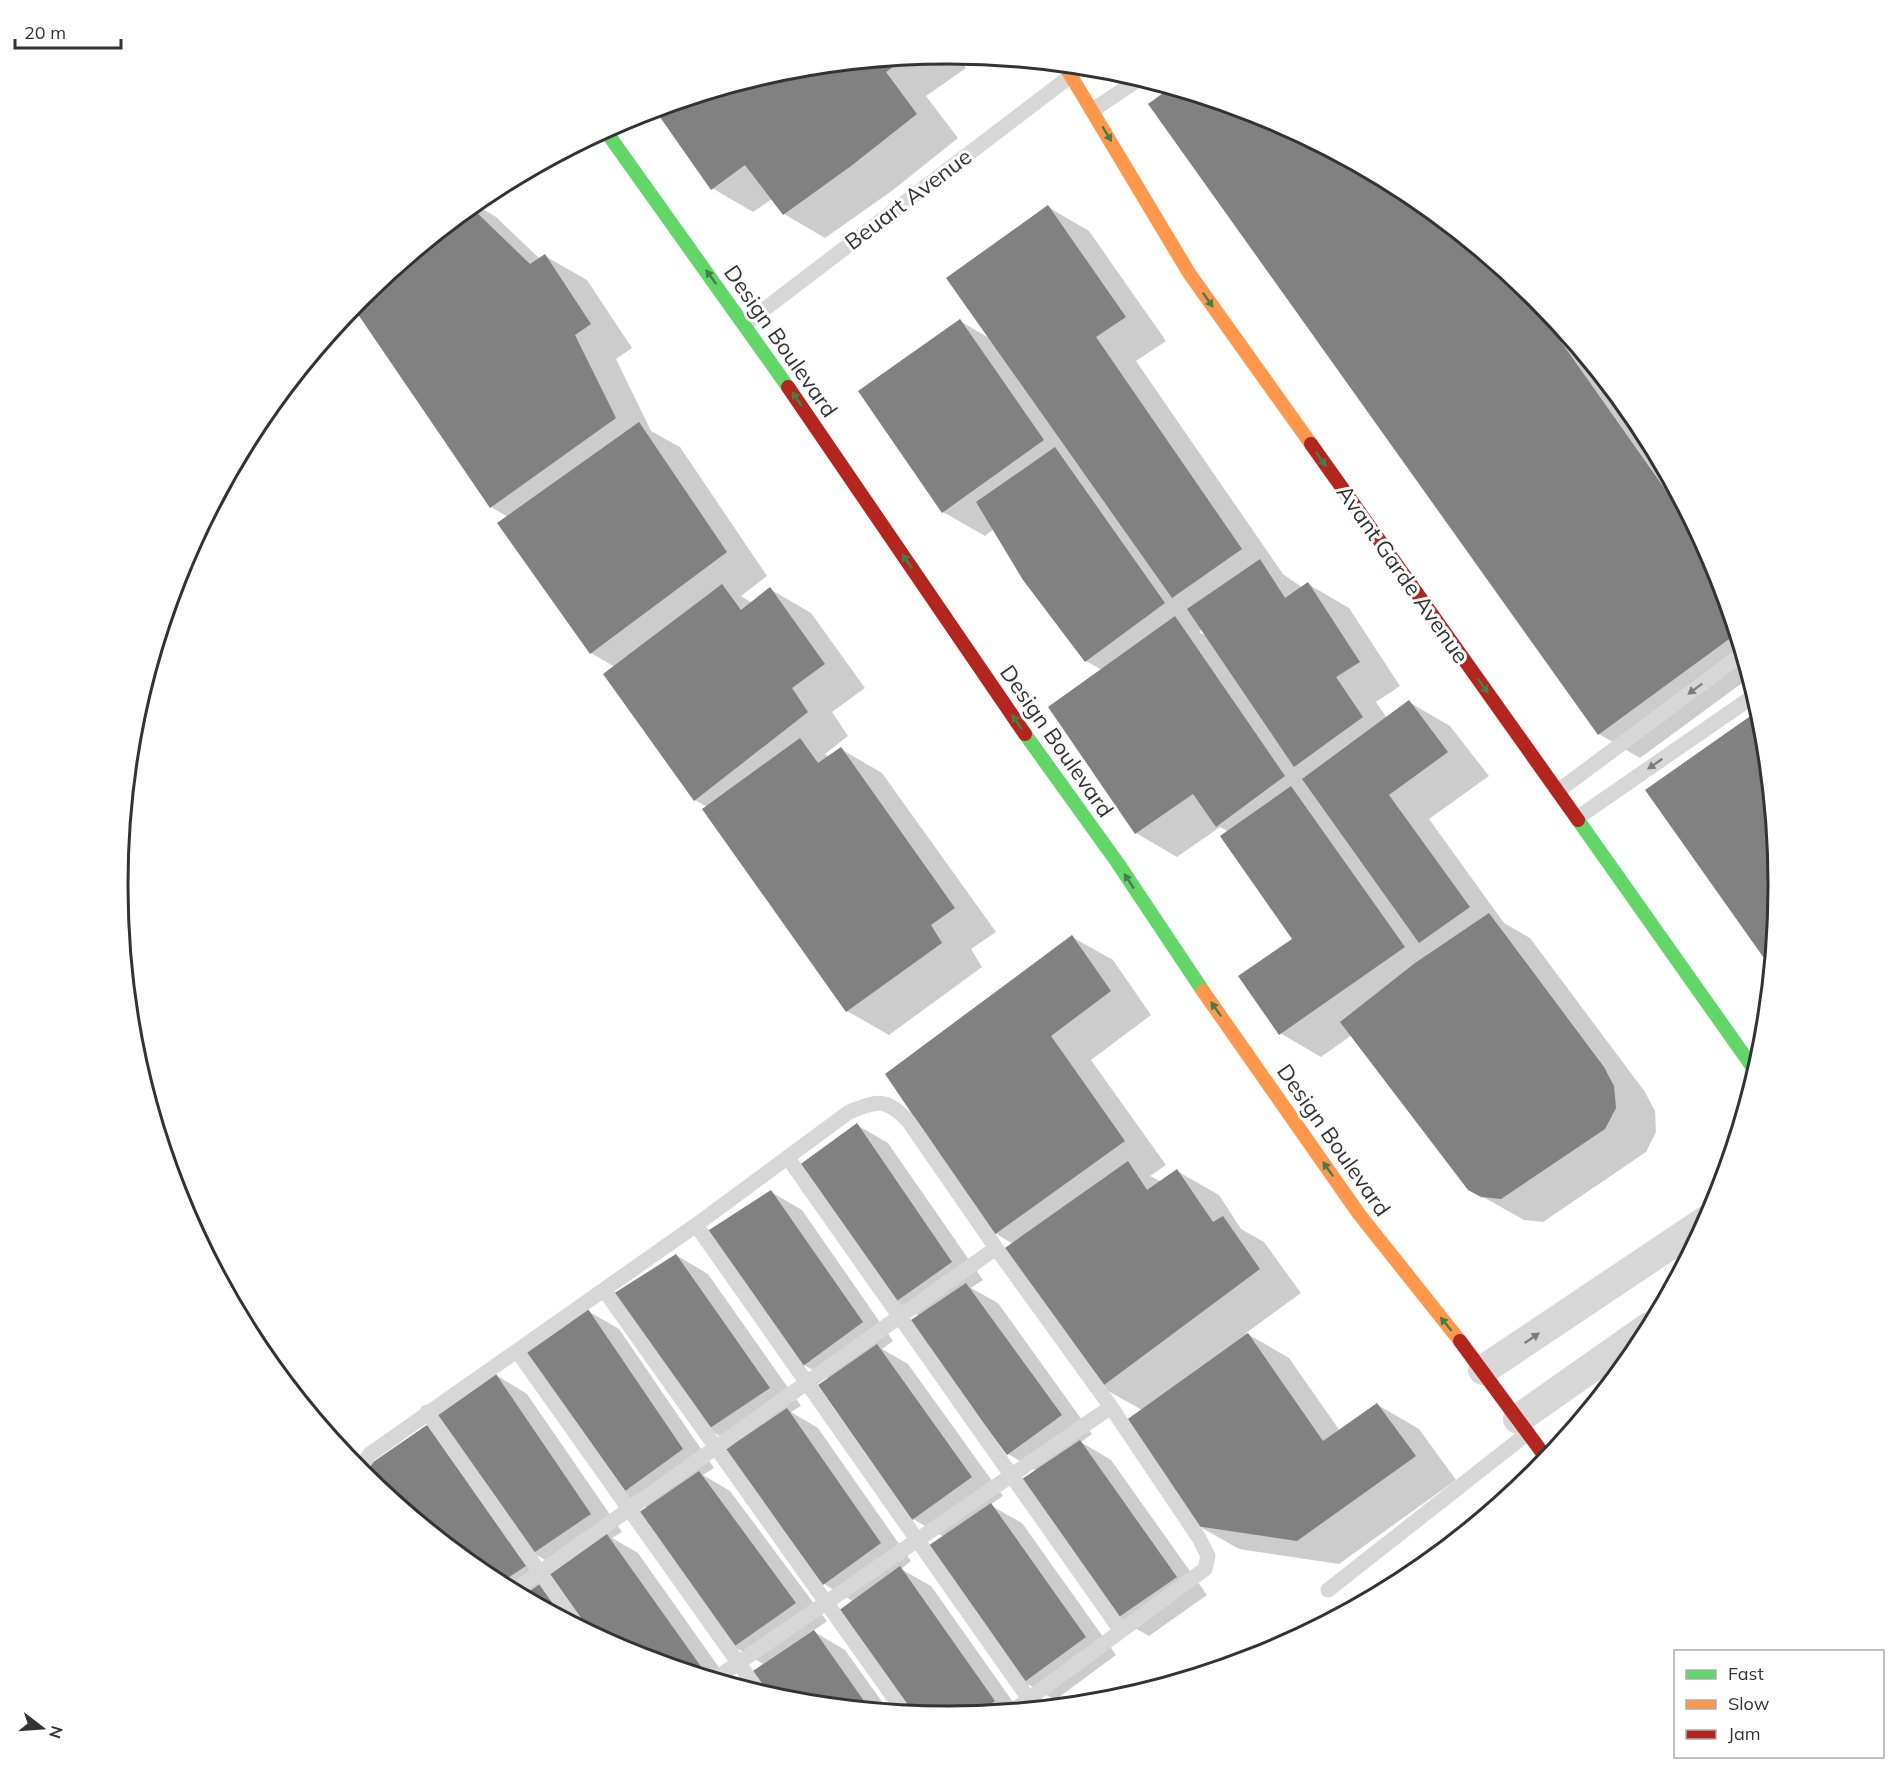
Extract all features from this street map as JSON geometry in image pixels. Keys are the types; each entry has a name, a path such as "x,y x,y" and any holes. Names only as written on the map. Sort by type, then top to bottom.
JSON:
{"street":[{"name":"Avant Garde Avenue","path":"1076,75 1093,110 1189,273 1749,1063"},
{"name":"Design Boulevard","path":"610,138 745,324 1036,750 1117,862 1161,930 1359,1214 1483,1370 1541,1451"},
{"path":"1483,1370 1692,1230"},
{"path":"1523,1426 1627,1345"}],"lane":[{"name":"Beuart Avenue","path":"745,324 1067,74"},
{"path":"1093,110 1130,85"},
{"path":"1558,791 1736,658"},
{"path":"1577,818 1747,700"},
{"path":"365,1461 370,1454 427,1412 696,1225 849,1112 870,1103 885,1102 897,1108 909,1122 996,1248 1111,1407 1199,1538 1208,1556 1205,1569 1026,1701"},
{"path":"788,1158 1121,1631"},
{"path":"696,1225 916,1542 1029,1699"},
{"path":"521,1586 996,1248"},
{"path":"604,1290 898,1704"},
{"path":"517,1351 751,1682"},
{"path":"722,1674 1111,1407"},
{"path":"427,1412 569,1613"},
{"path":"1328,1590 1523,1426"}],"building":[{"path":"894,66 886,72 917,114 783,215 745,165 711,190 660,117 736,92 788,80"},
{"path":"1163,93 1212,108 1311,149 1358,174 1404,203 1489,268 1556,334 1671,498 1706,571 1730,638 1598,735 1148,104"},
{"path":"1048,205 1126,317 1096,337 1242,549 1172,598 946,278"},
{"path":"478,213 530,264 545,254 591,324 575,335 616,418 490,508 358,315 407,268"},
{"path":"960,319 1044,440 942,513 858,391"},
{"path":"639,422 727,552 590,654 497,523"},
{"path":"1055,447 1165,603 1085,662 1023,580 976,502"},
{"path":"1260,559 1285,598 1308,582 1360,662 1336,677 1363,717 1294,767 1187,609"},
{"path":"722,584 741,610 770,587 825,664 792,688 808,712 694,801 603,674"},
{"path":"1175,616 1285,776 1216,827 1193,794 1135,834 1048,707"},
{"path":"1409,700 1448,752 1389,795 1470,907 1419,943 1302,779"},
{"path":"1751,716 1767,831 1768,885 1765,959 1645,790"},
{"path":"800,738 818,763 841,747 955,908 931,925 942,943 846,1012 702,809"},
{"path":"1291,786 1405,947 1279,1035 1238,976 1292,939 1220,836"},
{"path":"1489,913 1604,1067 1614,1086 1616,1108 1605,1129 1501,1199 1481,1197 1468,1190 1340,1022 1415,963"},
{"path":"1072,935 1111,991 1051,1036 1125,1141 994,1235 885,1074"},
{"path":"857,1123 952,1262 894,1303 798,1166"},
{"path":"1128,1161 1147,1190 1177,1169 1213,1222 1223,1216 1260,1269 1100,1388 1002,1250"},
{"path":"771,1190 863,1322 803,1366 706,1232"},
{"path":"676,1254 770,1388 707,1430 613,1294"},
{"path":"966,1283 1062,1415 1007,1455 908,1322"},
{"path":"588,1309 683,1449 621,1494 524,1352"},
{"path":"1248,1333 1323,1441 1377,1403 1416,1456 1297,1541 1196,1526 1125,1421"},
{"path":"877,1344 972,1477 912,1520 818,1385"},
{"path":"496,1374 591,1514 532,1554 434,1415"},
{"path":"787,1408 881,1543 823,1585 725,1450"},
{"path":"427,1425 526,1566 509,1577 492,1567 407,1502 368,1465"},
{"path":"1080,1440 1177,1577 1116,1619 1019,1481"},
{"path":"699,1471 796,1603 732,1648 635,1515"},
{"path":"991,1503 1086,1637 1023,1683 925,1548"},
{"path":"606,1533 702,1667 634,1643 574,1615 546,1576"},
{"path":"900,1566 995,1701 990,1704 948,1706 904,1704 838,1611"},
{"path":"540,1584 554,1605 538,1596 530,1591"},
{"path":"814,1630 864,1701 788,1690 757,1683 750,1673"}],"traffic: fast":[{"path":"610,138 788,387"},
{"path":"1025,734 1117,862 1203,991"},
{"path":"1578,820 1749,1062"}],"traffic: slow":[{"path":"1070,74 1189,273 1311,444"},
{"path":"1203,991 1359,1214 1460,1341"}],"traffic: jam":[{"path":"788,387 1025,734"},
{"path":"1311,444 1578,820"},
{"path":"1460,1341 1541,1451"}]}
